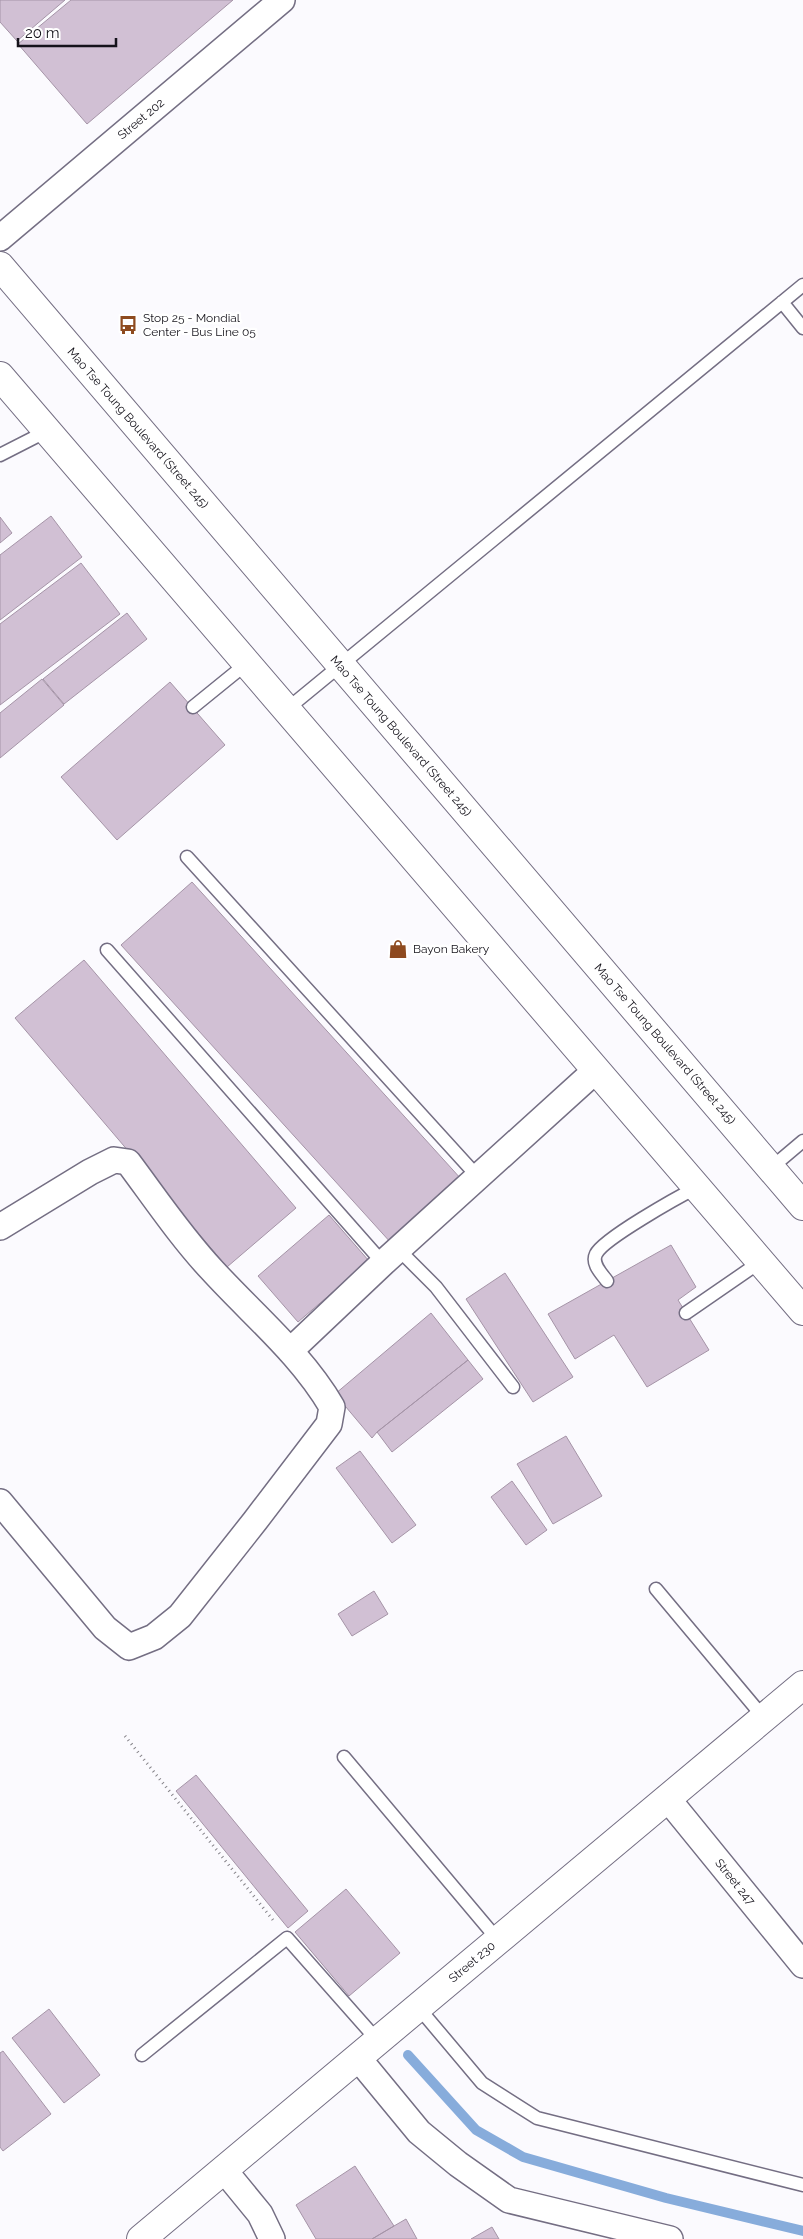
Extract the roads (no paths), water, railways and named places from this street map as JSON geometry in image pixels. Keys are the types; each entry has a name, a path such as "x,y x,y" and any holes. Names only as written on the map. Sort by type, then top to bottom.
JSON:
{"main road":[{"name":"Mao Tse Toung Boulevard (Street 245)","path":"0,266 803,1206"},
{"path":"0,376 803,1312"},
{"name":"Street 230","path":"141,2239 803,1685"}],"street":[{"name":"Street 202","path":"0,238 282,0"},
{"path":"290,1351 391,1256 595,1071"},
{"path":"0,1227 90,1172 114,1160 128,1162 211,1269 290,1351 324,1392 332,1407 328,1424 180,1616 154,1637 129,1647 105,1628 0,1502"},
{"name":"Street 247","path":"667,1798 803,1965"},
{"path":"368,2050 419,2132 458,2164 509,2200 670,2239"},
{"path":"224,2170 260,2214 272,2239"}],"lane":[{"path":"286,710 803,285"},
{"path":"782,302 803,328"},
{"path":"0,455 47,431"},
{"path":"193,708 246,664"},
{"path":"187,857 478,1177"},
{"path":"107,950 391,1256 436,1287 514,1387"},
{"path":"771,1168 803,1141"},
{"path":"607,1282 595,1264 596,1255 607,1243 673,1200 696,1188"},
{"path":"686,1312 760,1262"},
{"path":"656,1589 764,1718"},
{"path":"344,1757 498,1940"},
{"path":"142,2055 287,1938 368,2050"},
{"path":"418,2007 482,2083 537,2118 803,2185"}],"waterway":[{"path":"408,2055 476,2130 523,2157 666,2198 803,2231"}],"place":[{"name":"Stop 25 - Mondial Center - Bus Line 05","path":"128,325"},
{"name":"Bayon Bakery","path":"398,949"}]}
